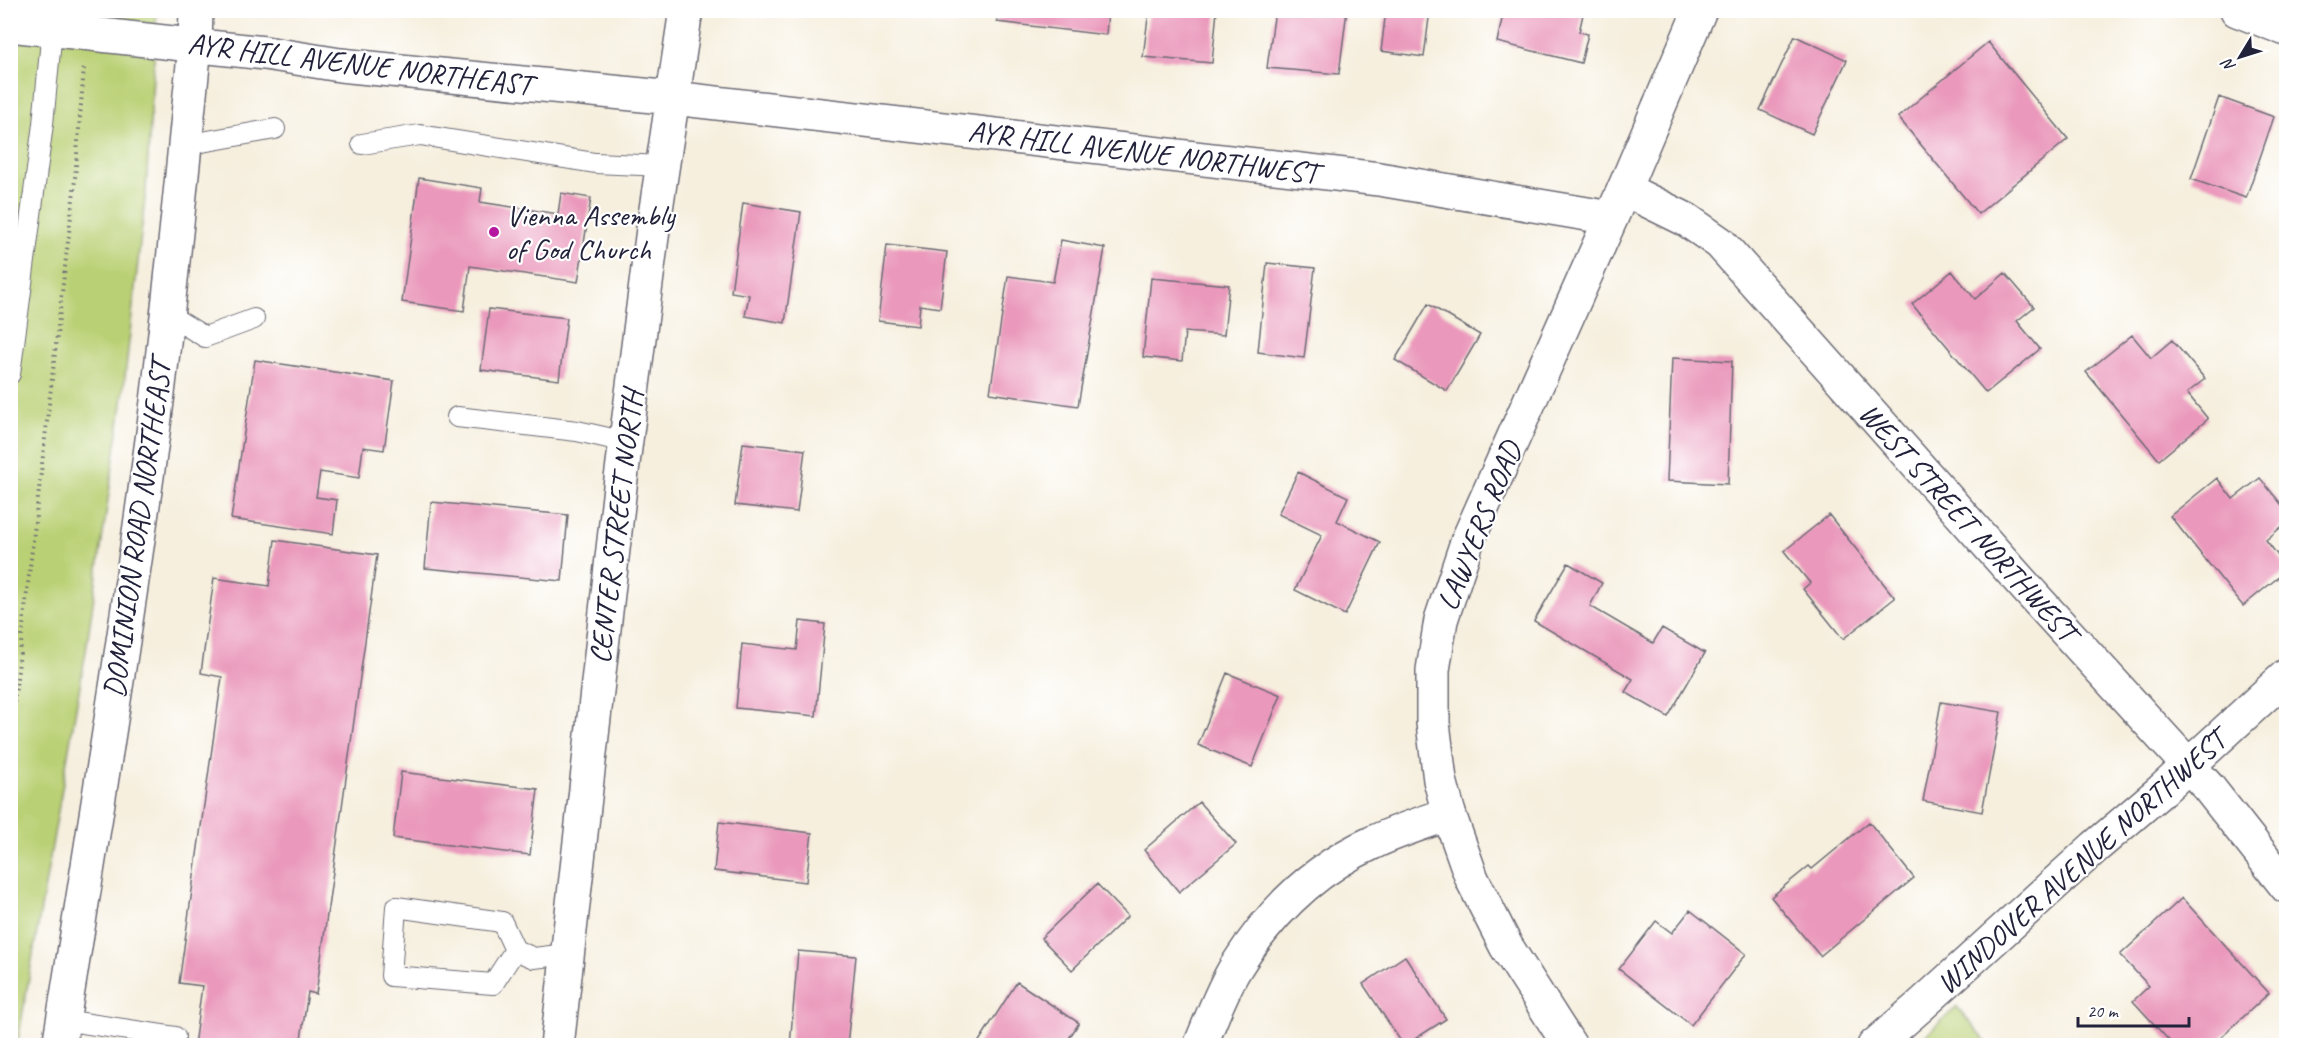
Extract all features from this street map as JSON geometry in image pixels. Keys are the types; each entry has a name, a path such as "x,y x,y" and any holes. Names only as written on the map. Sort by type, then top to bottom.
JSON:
{"street":[{"name":"DOMINION ROAD NORTHEAST","path":"61,1033 153,433 185,145 195,45 196,10"},
{"name":"CENTER STREET NORTH","path":"557,1046 626,442 686,10"},
{"name":"LAWYERS ROAD","path":"1570,1046 1506,946 1472,879 1449,814 1440,780 1433,723 1433,670 1441,620 1467,542 1618,203 1700,10"},
{"path":"2236,10 2286,29"},
{"name":"AYR HILL AVENUE NORTHEAST","path":"10,25 195,45 340,64 673,98"},
{"name":"AYR HILL AVENUE NORTHWEST","path":"673,98 1379,179 1618,203"},
{"name":"WEST STREET NORTHWEST","path":"1618,203 1687,220 1720,243 2208,787 2286,886"},
{"name":"WINDOVER AVENUE NORTHWEST","path":"1874,1046 2286,676"},
{"path":"1200,1046 1235,969 1267,923 1292,896 1336,862 1354,852 1449,814"}],"lane":[{"path":"10,374 43,124 52,30"},
{"path":"185,145 275,129"},
{"path":"362,144 420,135 595,163 663,166"},
{"path":"167,314 206,337 254,319"},
{"path":"457,417 577,431 626,442"},
{"path":"515,950 493,984 391,976 396,907 502,922 515,950 534,958 567,954"},
{"path":"61,1033 176,1037"}],"path":[{"path":"10,738 74,190 83,77"}],"green space":[{"path":"10,11 157,11 146,190 122,404 86,651 17,1046 10,1045"},
{"path":"1957,1007 1989,1045 1914,1045"}],"building":[{"path":"913,10 957,10 956,17"},
{"path":"998,10 1108,10 1106,35 997,22"},
{"path":"1149,10 1217,10 1212,63 1143,57"},
{"path":"1275,10 1347,10 1339,74 1267,68"},
{"path":"1386,10 1430,10 1424,57 1381,51"},
{"path":"1504,10 1532,10 1547,14 1548,10 1584,10 1579,32 1588,34 1581,63 1497,42"},
{"path":"1795,36 1847,60 1812,134 1760,110"},
{"path":"1988,42 2068,139 1978,214 1898,117"},
{"path":"2219,97 2274,117 2246,198 2191,179"},
{"path":"419,178 482,188 480,202 558,214 561,193 591,198 578,282 470,266 464,311 402,302"},
{"path":"743,203 801,212 785,323 745,316 749,295 731,292"},
{"path":"1061,240 1105,248 1078,406 990,393 1008,276 1053,282"},
{"path":"887,245 947,252 940,308 920,305 918,326 878,321"},
{"path":"1267,263 1315,268 1304,358 1258,352"},
{"path":"1952,271 1975,299 2005,273 2034,307 2017,321 2040,349 1986,393 1912,304"},
{"path":"1151,278 1229,285 1224,335 1185,332 1182,361 1143,357"},
{"path":"1428,304 1480,335 1447,391 1395,360"},
{"path":"489,309 567,318 559,380 481,370"},
{"path":"2132,335 2151,358 2172,340 2205,379 2187,393 2208,419 2159,460 2086,372"},
{"path":"1672,358 1732,361 1728,484 1667,481"},
{"path":"255,360 394,381 384,450 363,447 359,478 320,472 316,497 337,500 333,534 231,519"},
{"path":"743,443 805,450 797,512 735,505"},
{"path":"1298,472 1348,497 1337,521 1380,542 1345,615 1295,590 1322,535 1278,514"},
{"path":"2217,478 2233,499 2260,478 2286,510 2286,523 2266,540 2286,566 2286,571 2243,606 2170,516"},
{"path":"431,502 568,515 562,581 425,568"},
{"path":"1829,515 1895,598 1843,639 1803,589 1810,583 1784,551"},
{"path":"275,540 377,555 316,994 308,992 300,1046 194,1046 202,986 179,983 222,677 201,673 214,578 269,586"},
{"path":"1568,563 1602,583 1590,606 1653,643 1662,628 1705,653 1668,717 1625,692 1633,679 1534,621"},
{"path":"800,621 825,624 816,716 736,708 742,644 797,650"},
{"path":"1227,673 1281,695 1252,767 1198,745"},
{"path":"1941,702 2001,712 1982,812 1923,801"},
{"path":"401,772 538,789 530,855 393,838"},
{"path":"1199,802 1236,844 1179,892 1144,850"},
{"path":"719,822 812,833 806,882 714,871"},
{"path":"1869,822 1914,878 1820,956 1771,897 1809,866 1812,869"},
{"path":"1097,884 1128,916 1072,970 1041,938"},
{"path":"2182,898 2269,993 2212,1046 2174,1046 2133,1001 2149,986 2120,955"},
{"path":"1690,910 1746,954 1691,1025 1619,969 1656,921 1672,933"},
{"path":"798,951 856,956 847,1046 790,1046"},
{"path":"1405,956 1446,1019 1404,1046 1363,984"},
{"path":"1017,982 1079,1023 1064,1046 976,1046"}],"place":[{"name":"Vienna Assembly of God Church","path":"494,232"}]}
